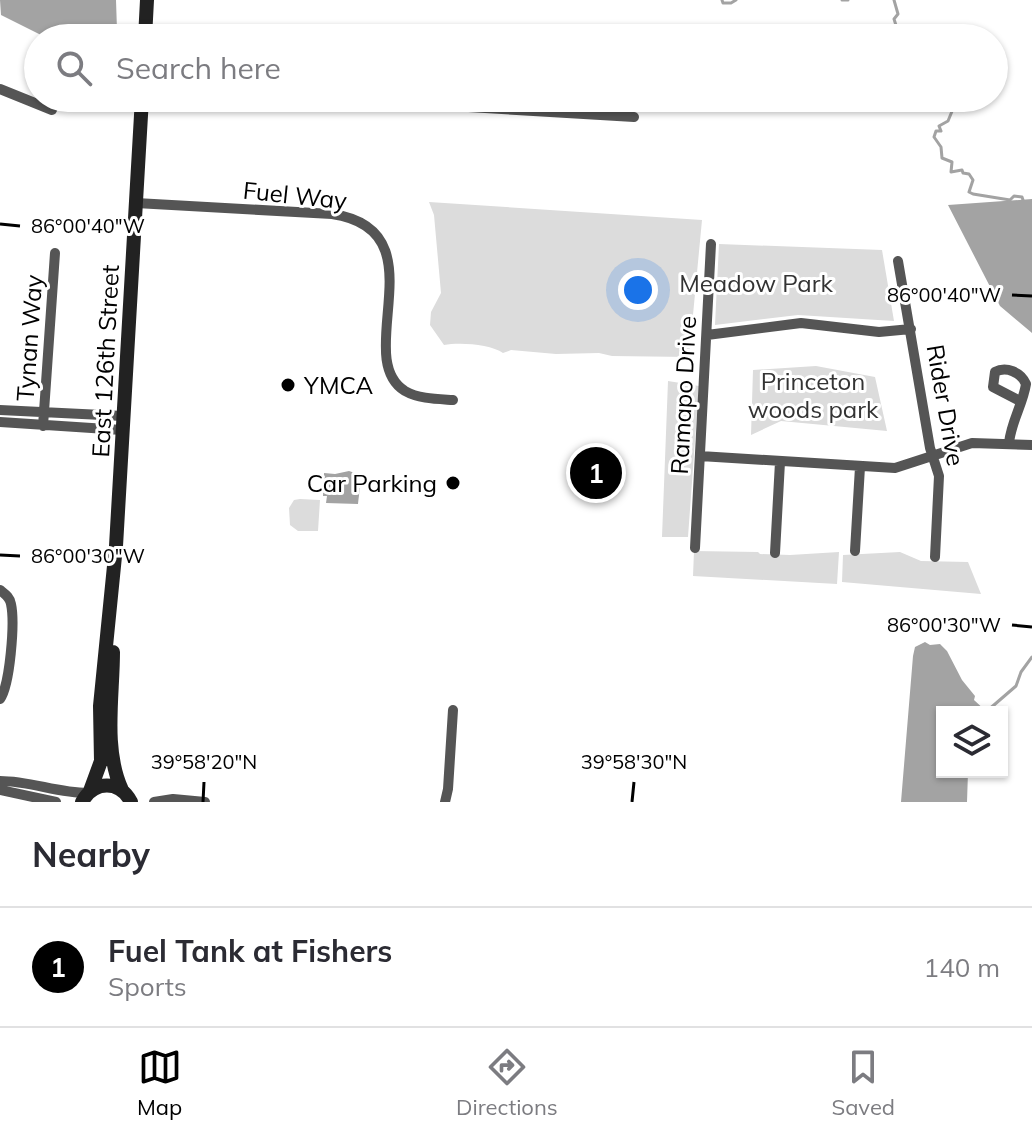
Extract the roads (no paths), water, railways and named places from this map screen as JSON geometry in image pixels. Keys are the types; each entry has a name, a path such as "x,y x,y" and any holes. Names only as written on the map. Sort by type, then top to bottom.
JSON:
{"main road":[{"path":"146,24 147,0"},
{"name":"East 126th Street","path":"126,795 115,769 112,738 114,579 141,112"},
{"name":"East 126th Street","path":"87,795 101,761 100,706 114,579"},
{"path":"87,795 104,785 126,795"}],"street":[{"path":"0,89 24,99"},
{"path":"551,112 634,117"},
{"name":"Fuel Way","path":"136,203 332,214 360,223 376,237 388,262 386,353 389,372 399,386 409,393 453,400"},
{"name":"Ramapo Drive","path":"695,548 711,244"},
{"name":"Tynan Way","path":"43,426 55,253"},
{"name":"Rider Drive","path":"898,261 939,481 935,557"},
{"path":"707,335 801,323 879,332 911,329"},
{"path":"1009,443 1012,422 1020,401"},
{"path":"0,410 44,412 123,423"},
{"path":"0,422 43,426 123,423"},
{"path":"700,456 895,468 972,443 1032,445"},
{"path":"775,553 780,462"},
{"path":"855,551 860,467"},
{"path":"0,590 8,596 12,620 8,683 0,699"},
{"path":"445,802 453,710"},
{"path":"0,781 28,783 56,792 87,795"},
{"path":"0,790 56,802"},
{"path":"126,795 153,802 173,799 205,802"}],"waterway":[{"path":"722,0 723,3 736,0"},
{"path":"842,0 848,0"},
{"path":"894,0 898,14 894,19 896,24"},
{"path":"952,112 934,137 941,147 942,158 952,162 951,172 962,170 969,174 973,180 969,192 973,194 1010,200 1014,196 1023,200"},
{"path":"993,706 1016,686 1032,657"}],"place":[{"name":"YMCA","path":"288,385"},
{"name":"Fuel Tank at Fishers","path":"596,473"},
{"name":"Car Parking","path":"453,483"}],"park label":[{"name":"Meadow Park","path":"756,283"},
{"name":"Princeton woods park","path":"813,395"}]}
